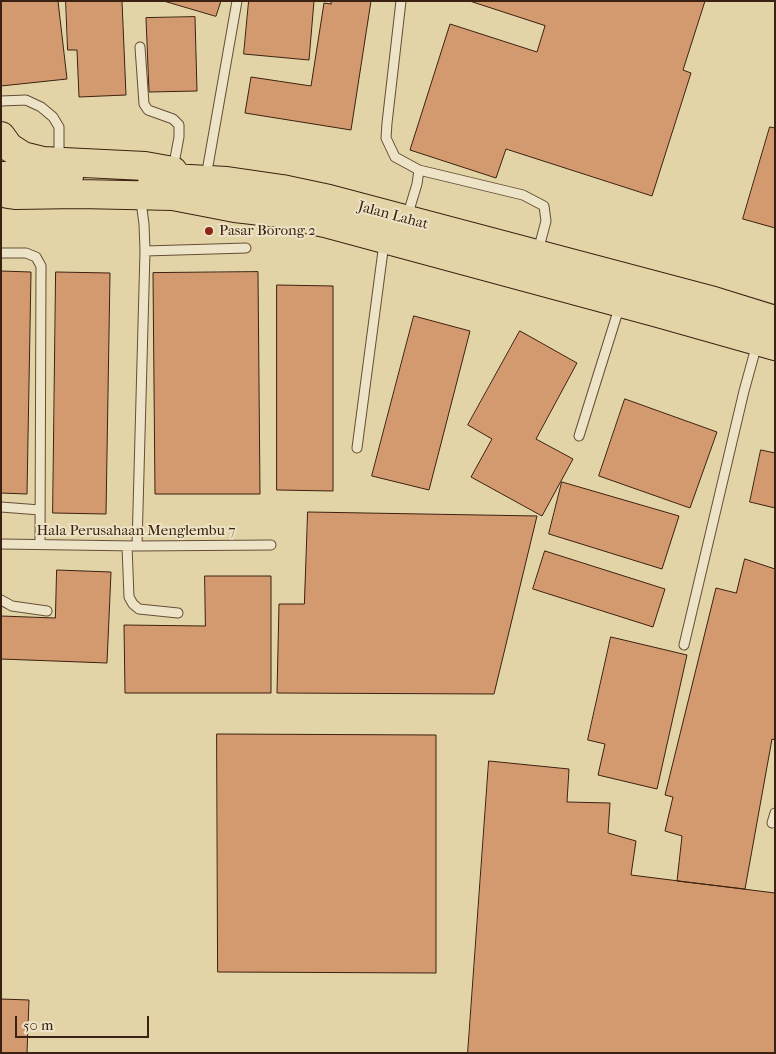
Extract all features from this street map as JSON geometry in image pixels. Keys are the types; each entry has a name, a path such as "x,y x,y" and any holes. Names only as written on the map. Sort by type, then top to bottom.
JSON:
{"main road":[{"path":"1,136 9,146 22,156 44,161 145,166 216,179"},
{"name":"Jalan Lahat","path":"1,176 140,176 216,179 282,189 329,199 714,301 775,320"},
{"path":"1,190 15,195 173,196 235,208 287,215 385,239 766,344"},
{"path":"1,209 235,208"}],"lane":[{"path":"216,179 237,1"},
{"path":"401,1 386,138 395,157 419,170 523,194 544,206 546,222 537,254"},
{"path":"140,47 144,104 148,110 173,119 179,125 179,137 172,171"},
{"path":"1,101 26,100 41,107 53,117 60,127 58,162"},
{"path":"406,220 419,170"},
{"path":"137,546 145,251 142,209"},
{"path":"357,448 385,239"},
{"path":"145,251 246,248"},
{"path":"1,253 31,255 36,257 41,266 40,544"},
{"path":"579,436 621,303"},
{"path":"684,644 744,391 766,344"},
{"path":"1,508 40,510"},
{"name":"Hala Perusahaan Menglembu 7","path":"1,544 127,546 271,545"},
{"path":"127,546 129,597 133,604 139,608 178,613"},
{"path":"1,600 12,606 47,611"},
{"path":"772,823 775,813"}],"building":[{"path":"1,1 58,1 67,79 1,86"},
{"path":"66,1 122,1 126,95 79,97 77,50 68,50"},
{"path":"164,1 221,1 216,16"},
{"path":"249,1 314,1 309,60 244,54"},
{"path":"331,1 371,1 351,130 245,113 251,77 311,86 324,3 331,4"},
{"path":"470,1 705,1 683,70 691,73 652,196 506,149 496,178 410,150 450,24 537,52 545,26"},
{"path":"195,17 197,91 149,92 146,18"},
{"path":"770,127 775,128 775,228 743,219"},
{"path":"1,271 31,272 27,494 1,493"},
{"path":"56,272 110,273 106,514 53,513"},
{"path":"258,272 260,494 155,494 153,273"},
{"path":"277,285 333,286 333,491 277,490"},
{"path":"414,316 470,331 429,490 372,476"},
{"path":"520,331 577,363 536,439 573,459 542,516 471,477 492,439 468,425"},
{"path":"625,399 717,432 690,508 599,476"},
{"path":"761,450 775,453 775,508 750,502"},
{"path":"562,482 679,516 662,569 549,534"},
{"path":"308,512 537,516 494,694 277,693 279,604 304,604"},
{"path":"545,551 665,589 653,627 533,589"},
{"path":"745,559 775,569 775,740 772,739 745,889 677,881 682,836 665,831 673,797 665,795 716,588 736,593"},
{"path":"57,570 111,572 107,663 1,659 1,616 55,618"},
{"path":"205,576 271,576 271,693 125,693 124,625 205,626"},
{"path":"611,637 687,655 657,789 598,775 605,744 588,740"},
{"path":"217,734 436,735 436,973 218,972"},
{"path":"489,761 569,769 567,802 610,803 608,833 636,841 631,875 775,893 775,1053 468,1053"},
{"path":"1,999 29,1000 27,1053 1,1053"}],"place":[{"name":"Pasar Borong 2","path":"209,231"}]}
